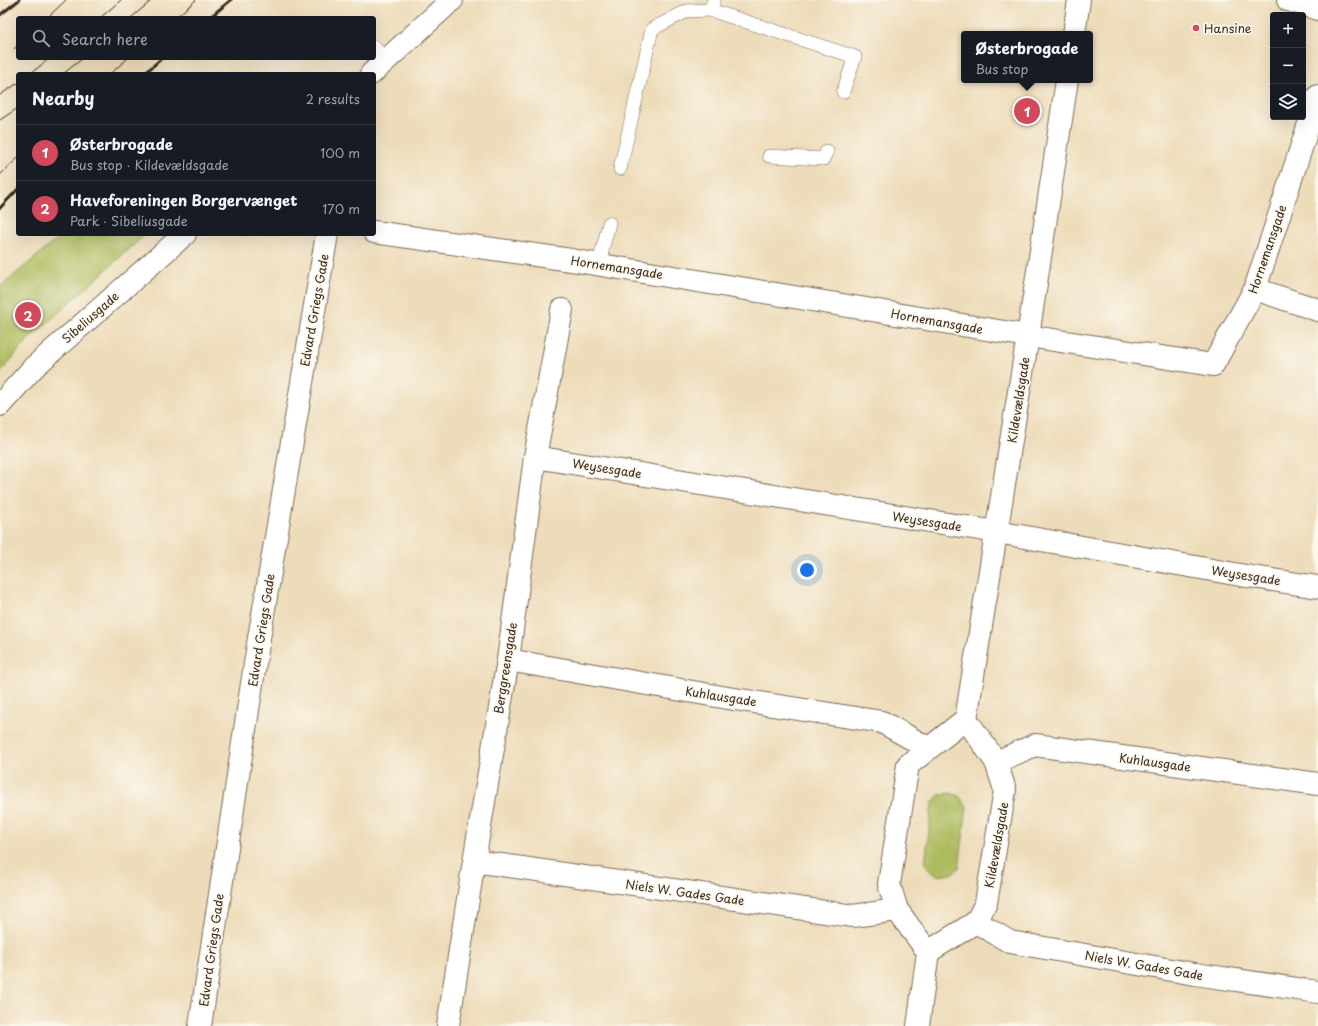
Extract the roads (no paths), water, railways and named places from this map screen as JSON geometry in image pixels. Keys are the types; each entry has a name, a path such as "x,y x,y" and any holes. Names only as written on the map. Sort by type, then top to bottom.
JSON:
{"street":[{"path":"378,60 452,0"},
{"path":"1074,31 1079,0"},
{"path":"1288,0 1318,9"},
{"name":"Kildevældsgade","path":"976,922 986,903 1005,790 996,762 966,719 1028,336 1067,83"},
{"name":"Hornemansgade","path":"376,232 599,264 1028,336 1214,365 1255,289 1318,96"},
{"name":"Sibeliusgade","path":"0,405 34,367 183,236"},
{"name":"Edvard Griegs Gade","path":"200,1026 257,652 327,236"},
{"path":"1255,289 1318,310"},
{"name":"Berggreensgade","path":"448,1026 508,660 535,457 562,310"},
{"name":"Weysesgade","path":"535,457 997,532 1246,576 1318,587"},
{"name":"Kuhlausgade","path":"508,660 882,722 928,748"},
{"path":"918,1026 928,952 897,910 888,884 908,765 966,719"},
{"name":"Kuhlausgade","path":"996,762 1035,745 1318,784"},
{"name":"Niels W. Gades Gade","path":"474,861 853,916 897,910"},
{"path":"928,952 976,922"},
{"name":"Niels W. Gades Gade","path":"976,922 1010,942 1195,974 1318,992"}],"lane":[{"path":"620,169 652,29 687,11 712,5 855,57 843,92"},
{"path":"769,156 823,159 827,151"},
{"path":"599,264 609,223"}],"tram line":[{"path":"49,16 66,0"},
{"path":"102,16 121,0"},
{"path":"133,16 152,0"},
{"path":"177,16 196,0"},
{"path":"32,72 48,60"},
{"path":"66,72 80,60"},
{"path":"112,72 126,60"},
{"path":"0,95 16,84"},
{"path":"0,120 16,109"},
{"path":"0,175 16,160"}],"railway":[{"path":"0,15 19,0"},
{"path":"211,16 231,0"},
{"path":"146,72 160,60"},
{"path":"0,208 16,191"}],"place":[{"name":"Hansine","path":"1196,28"},
{"name":"Østerbrogade","path":"1027,111"},
{"name":"Haveforeningen Borgervænget","path":"28,315"}]}
